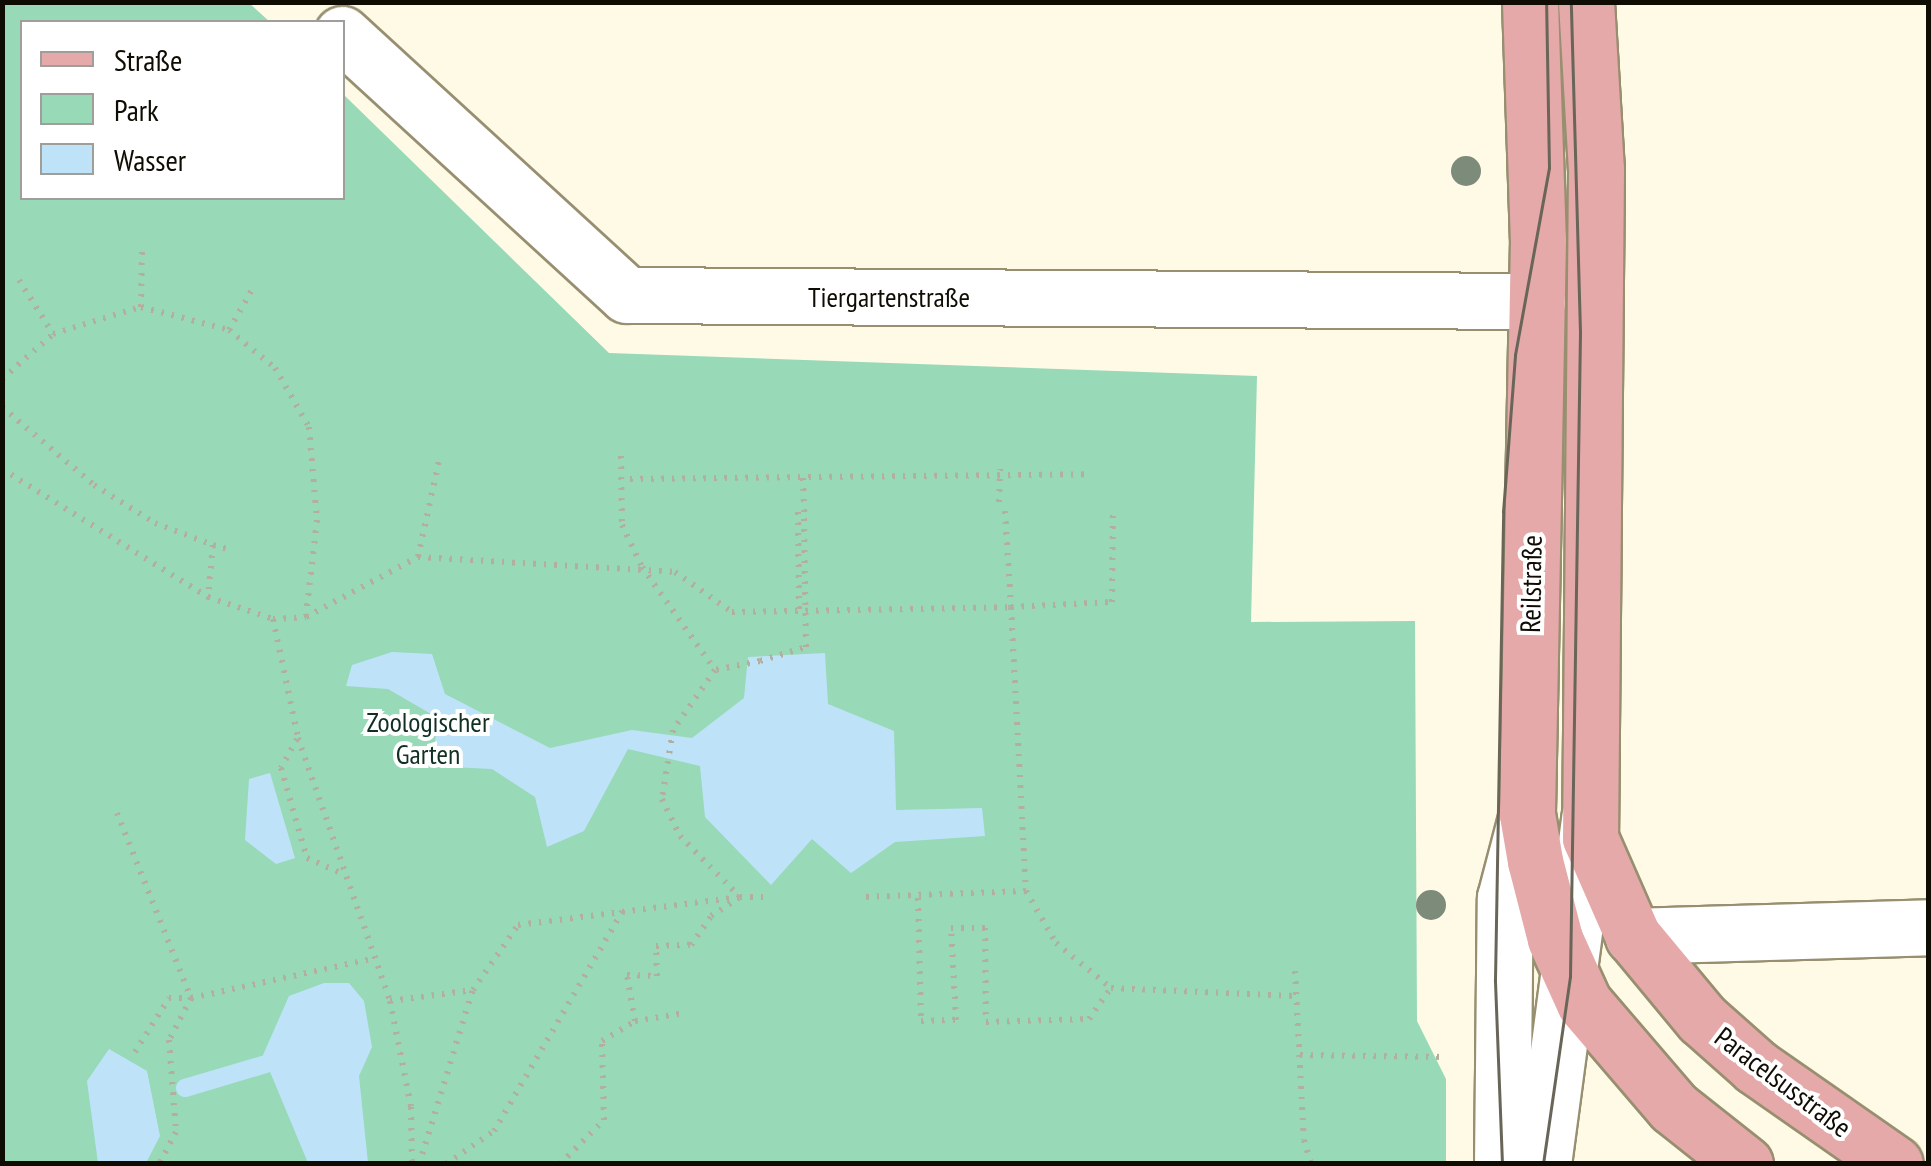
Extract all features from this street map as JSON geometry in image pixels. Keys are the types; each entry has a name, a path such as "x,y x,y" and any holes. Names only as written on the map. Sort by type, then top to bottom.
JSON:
{"main road":[{"name":"Reilstraße","path":"1527,814 1537,301 1530,2"},
{"path":"1586,2 1596,169 1590,828"},
{"path":"1527,814 1542,900 1577,990 1673,1106 1745,1164"},
{"name":"Paracelsusstraße","path":"1590,828 1633,936 1723,1040 1895,1164"}],"street":[{"name":"Tiergartenstraße","path":"345,37 627,296 1537,301"},
{"name":"Reilstraße","path":"1502,1164 1505,898 1527,814"},
{"path":"1577,1164 1577,990 1590,828"},
{"path":"1633,936 1928,927"},
{"path":"1543,1164 1577,990"}],"path":[{"path":"141,307 142,248"},
{"path":"19,280 52,334"},
{"path":"229,330 254,286"},
{"path":"2,379 52,334 141,307 181,312 229,330 275,368 309,427 318,520 306,616"},
{"path":"2,407 94,485 155,523 228,549"},
{"path":"418,557 440,456"},
{"path":"621,456 622,525 642,567 715,670"},
{"path":"2,469 208,596 273,620 306,616 418,557 642,567 676,572 732,612 1112,602 1113,510"},
{"path":"999,502 1000,472"},
{"path":"630,479 1091,474"},
{"path":"799,609 804,478"},
{"path":"1005,511 1026,891 1056,942 1111,988 1297,996"},
{"path":"740,898 680,836 662,799 664,763 674,730 715,670 806,647 801,512"},
{"path":"208,596 213,546"},
{"path":"273,620 298,738 341,873 390,1001 412,1108 415,1164"},
{"path":"298,738 281,768 306,858 341,873"},
{"path":"117,812 191,998 169,1040 176,1132 159,1164"},
{"path":"862,898 1026,891"},
{"path":"415,1164 473,990 518,925 625,907 771,897"},
{"path":"635,1021 627,975 658,976 656,946 692,944 711,916 740,898"},
{"path":"918,898 921,1021 956,1020 951,928 985,928 986,1022 1089,1018 1111,988"},
{"path":"446,1164 494,1132 625,907"},
{"path":"136,1052 169,998 191,998 372,959"},
{"path":"1295,972 1312,1164"},
{"path":"390,1001 473,990"},
{"path":"560,1164 604,1120 602,1042 635,1021 685,1014"},
{"path":"1300,1055 1417,1052"}],"green space":[{"name":"Zoologischer Garten","path":"2,3 249,3 268,20 20,20 20,200 345,200 345,96 609,353 1257,376 1251,622 1415,621 1417,1021 1446,1079 1446,1163 3,1163"}],"water":[{"path":"392,652 432,654 445,694 550,748 632,730 692,738 744,698 748,657 825,653 828,704 894,731 896,810 982,808 985,836 895,842 851,873 812,839 771,885 705,817 700,766 628,749 584,831 547,847 535,797 492,769 432,766 438,718 388,689 346,686 352,665"},
{"path":"270,773 295,858 276,864 245,840 249,779"},
{"path":"324,983 349,983 364,1001 372,1047 359,1076 368,1163 308,1163 263,1055 289,996"},
{"path":"109,1049 147,1071 160,1136 146,1163 98,1163 87,1081"}],"waterway":[{"path":"185,1088 266,1064"}],"tram line":[{"path":"1502,1164 1495,980 1503,512 1515,355 1549,168 1546,2"},
{"path":"1543,1164 1570,977 1580,332 1571,2"}]}
